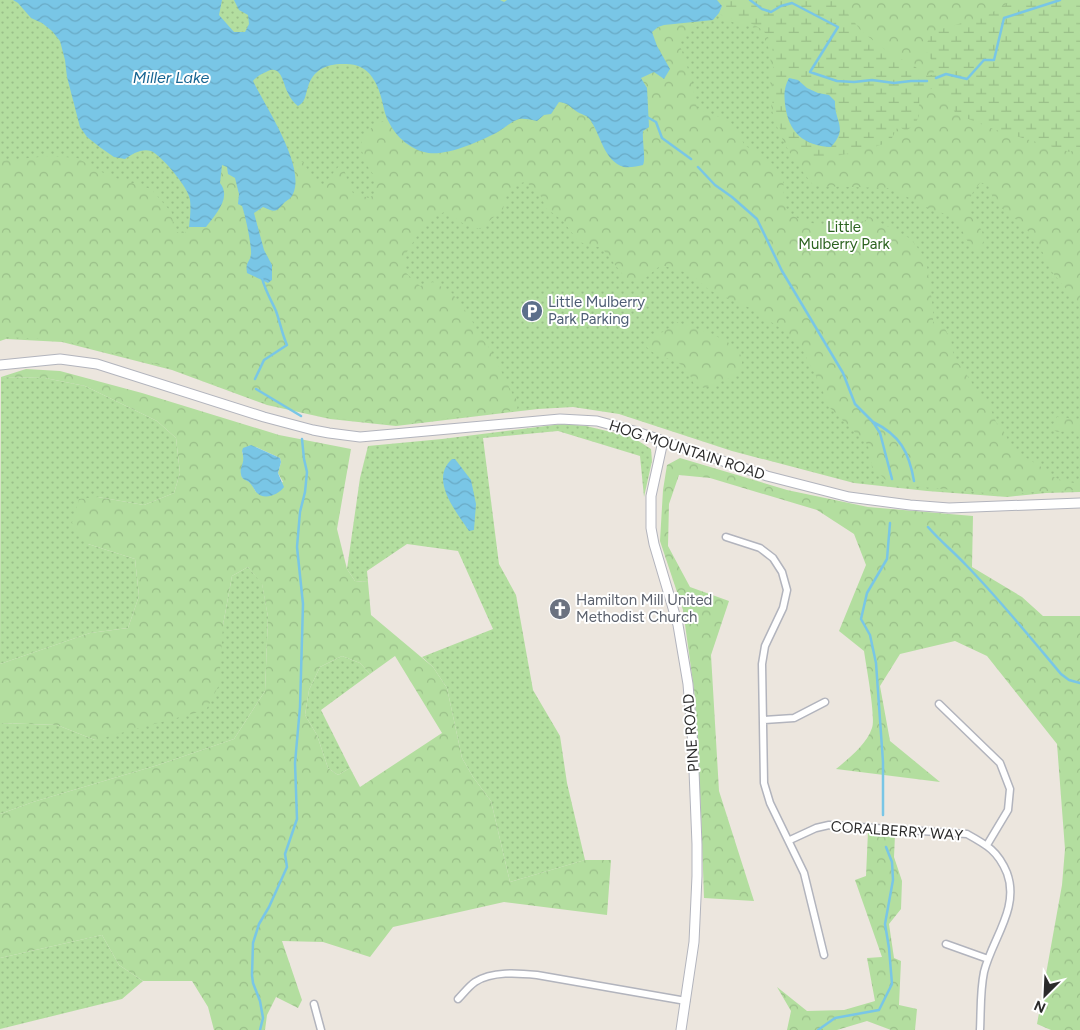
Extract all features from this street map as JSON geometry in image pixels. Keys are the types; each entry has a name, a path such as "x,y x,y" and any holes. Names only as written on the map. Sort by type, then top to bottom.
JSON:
{"street":[{"name":"HOG MOUNTAIN ROAD","path":"0,365 60,358 97,364 294,425 313,430 360,437 560,419 597,421 766,476 849,497 910,506 949,508 1080,503"},
{"name":"PINE ROAD","path":"663,441 651,496 651,528 678,625 688,684 696,825 697,876 694,942 681,1030"},
{"path":"726,537 760,548 773,558 782,572 787,590 783,608 765,646 762,664 764,782 770,802 790,840 804,873 824,955"},
{"path":"764,720 794,718 825,702"},
{"path":"939,704 1000,763 1010,789 1008,810 987,845"},
{"name":"CORALBERRY WAY","path":"790,840 816,828 829,825 967,834 987,845 999,856 1004,864 1012,890 1009,906 984,972 980,1030"},
{"path":"946,944 988,958"},
{"path":"458,999 474,982 489,976 518,973 686,1001"},
{"path":"314,1004 321,1030"}],"green space":[{"name":"Little Mulberry Park","path":"0,0 1080,0 1080,492 1007,497 854,483 732,451 619,414 573,407 538,409 396,426 330,419 267,405 172,370 62,342 6,339 0,341"},
{"path":"717,0 1080,0 1080,303 1052,272 1041,249 1022,224 995,203 987,183 980,183 972,195 969,204 982,233 983,240 980,249 974,249 966,239 959,223 949,214 936,212 890,188 814,186 788,150 775,120 771,100 771,59 766,41 757,29 732,22 719,13 722,6"},
{"path":"722,0 838,0 861,31 892,55 912,64 925,75 933,75 935,66 925,49 931,32 986,16 1013,0 1080,0 1080,147 1070,152 996,130 956,114 942,90 931,89 920,93 919,114 916,122 906,131 898,126 890,142 836,156 807,156 795,150 789,144 782,133 775,115 772,96 773,53 769,39 758,27 748,22 731,18","holes":["798,80 811,90 828,96 835,101 835,109 839,120"]},
{"path":"694,23 698,26 689,30 678,40 691,78 697,108 731,123 736,128 744,145 773,164 781,175 786,207 791,214 822,226 841,229 854,228 870,217 911,239 926,259 933,309 933,324 944,327 951,340 954,358 989,405 996,422 1010,444 1023,456 1040,466 1047,474 1063,481 1080,484 1080,490 1007,495 890,484 872,467 868,445 827,405 822,388 801,347 783,330 750,308 709,290 691,274 661,265 643,280 627,280 602,248 579,242 563,221 546,208 538,190 525,182 513,185 507,194 503,209 480,229 465,225 446,211 433,218 417,236 405,255 404,271 420,286 433,282 452,293 490,349 513,395 518,401 517,410 396,425 331,418 268,404 172,368 61,340 5,337 0,339 0,161 49,156 77,158 109,176 151,189 172,213 175,232 185,233 189,227 206,227 220,183 222,165 227,167 234,175 238,192 238,203 246,219 251,249 247,273 268,283 272,265 264,250 254,213 263,207 272,212 296,182 294,170 297,162 303,162 312,177 323,185 339,166 344,169 353,193 369,198 376,193 377,180 366,164 361,148 362,137 381,122 389,121 401,139 424,152 458,148 496,133 519,119 538,121 544,115 551,114 559,102 567,104 588,119 598,136 646,160 642,142 644,131 649,127 647,88 641,78 654,72 662,57 652,32 663,26"},
{"path":"677,322 731,344 741,356 742,361 738,375 704,388 694,384 687,370 679,363 656,354 647,347 644,342 652,335 663,332"},
{"path":"26,369 60,371 142,393 279,435 351,449 337,529 347,569 355,581 368,582 371,615 433,667 447,688 462,758 473,777 491,801 510,882 585,860 611,860 607,915 504,902 393,927 370,957 323,942 282,941 302,1000 298,1008 276,997 267,1015 265,1030 214,1030 208,1007 192,981 143,981 119,965 102,935 0,958 0,814 33,802 158,765 234,739 265,691 268,617 262,584 248,567 232,576 223,625 219,685 206,710 95,740 57,725 0,723 0,664 90,633 128,628 139,596 135,559 88,544 72,523 79,499 98,497 144,505 174,493 180,473 176,438 157,421 85,386 45,378 1,377","holes":["256,447 280,458 281,462 278,473 283,482 256,492 251,483 242,477 241,474 244,459 242,451","342,656 360,663 370,674 395,656 442,733 360,787 350,768 338,775 328,768 317,735 305,715 309,690 320,667"]},
{"path":"1,377 45,378 85,386 157,421 176,438 180,473 174,493 144,505 98,497 88,544 135,559 139,596 128,628 90,633 0,664"},
{"path":"1057,417 1080,419 1080,430 1057,432 1051,428"},
{"path":"562,424 586,426 632,437 651,449 652,461 644,497 640,456 558,431 483,438 499,564 516,595 533,690 560,736 567,783 585,860 510,882 491,801 473,777 462,758 447,688 433,667 422,657 493,629 458,551 407,544 367,571 368,582 355,581 347,569 360,478 368,446"},
{"path":"680,458 787,490 868,507 973,516 972,567 1022,597 1043,616 1080,616 1080,1030 1051,1030 1037,1024 1062,885 1065,849 1057,744 987,656 955,641 900,654 880,686 890,741 940,782 836,769 866,740 870,734 873,722 864,651 839,631 866,565 854,534 817,510 710,478 679,475 669,504 668,546 690,587 729,601 711,655 719,791 754,901 704,898 695,697 683,610 660,541 663,490 667,465"},
{"path":"248,567 262,583 268,617 265,691 234,739 158,765 33,802 0,814 0,723 57,725 95,740 223,625 232,576"},
{"path":"342,656 360,663 370,674 321,710 350,768 338,775 328,768 317,735 305,715 309,690 320,667"},
{"path":"868,831 895,835 894,857 902,881 901,909 889,924 894,958 901,961 899,1005 917,1009 915,1030 891,1030 867,1021 837,1030 787,1030 791,1011 777,987 807,1011 844,1010 875,1001 867,958 882,957 855,880 866,876"},
{"path":"102,935 119,965 143,981 122,999 0,1029 0,958"}],"water":[{"name":"Miller Lake","path":"13,0 222,0 219,15 234,32 245,32 249,24 248,15 239,10 234,0 500,0 504,2 507,0 717,0 722,6 713,20 664,25 652,32 657,46 670,69 664,79 654,72 641,78 647,88 649,127 643,131 643,165 634,167 624,167 617,164 607,154 589,119 562,102 559,102 551,114 544,115 537,121 519,119 496,133 470,145 441,153 432,153 417,150 395,132 385,113 375,81 361,67 339,64 322,68 310,81 304,100 298,106 290,97 279,73 271,70 260,75 253,81 282,136 294,168 296,182 292,195 278,210 273,211 263,207 254,213 264,250 272,265 272,280 268,283 247,273 251,254 248,230 242,206 238,204 239,194 235,178 228,174 227,167 222,165 220,183 224,195 218,212 206,227 189,227 190,200 185,188 174,172 156,154 144,150 125,159 114,157 87,137 80,127 60,41 52,31 42,23 31,18"},
{"path":"789,78 798,80 807,88 818,93 829,95 835,101 840,129 831,147 813,144 799,136 794,130 785,104 785,91"},
{"path":"251,445 280,458 281,462 278,473 284,487 271,496 259,495 249,482 242,477 242,451 243,448"},
{"path":"452,459 455,459 471,480 476,504 474,530 469,531 452,505 444,486 443,476 446,467"}],"waterway":[{"path":"750,0 762,9 771,12 781,6 792,3 838,27 810,72 837,81 872,80 894,83 927,81"},
{"path":"936,78 946,74 967,79 984,60 994,60 1004,18 1060,0"},
{"path":"647,117 656,122 662,138 691,159"},
{"path":"698,167 715,185 757,219 782,271 843,373 855,404 873,422 880,433 892,479"},
{"path":"255,379 264,360 287,345 276,311 262,278"},
{"path":"256,389 301,416"},
{"path":"873,422 890,433 902,446 909,461 914,481"},
{"path":"260,1030 263,1018 260,1001 253,983 253,943 259,924 287,867 285,854 297,819 295,763 300,707 303,604 297,547 300,512 307,472 302,439"},
{"path":"883,815 883,762 876,663 870,635 861,619 867,593 887,559 890,523"},
{"path":"928,527 991,592 1061,674 1069,680 1080,683"},
{"path":"818,1030 835,1018 879,1010 892,984 885,924 893,880 892,862 886,847"}],"place":[{"name":"Little Mulberry Park Parking","path":"532,311"},
{"name":"Hamilton Mill United Methodist Church","path":"560,609"}]}
